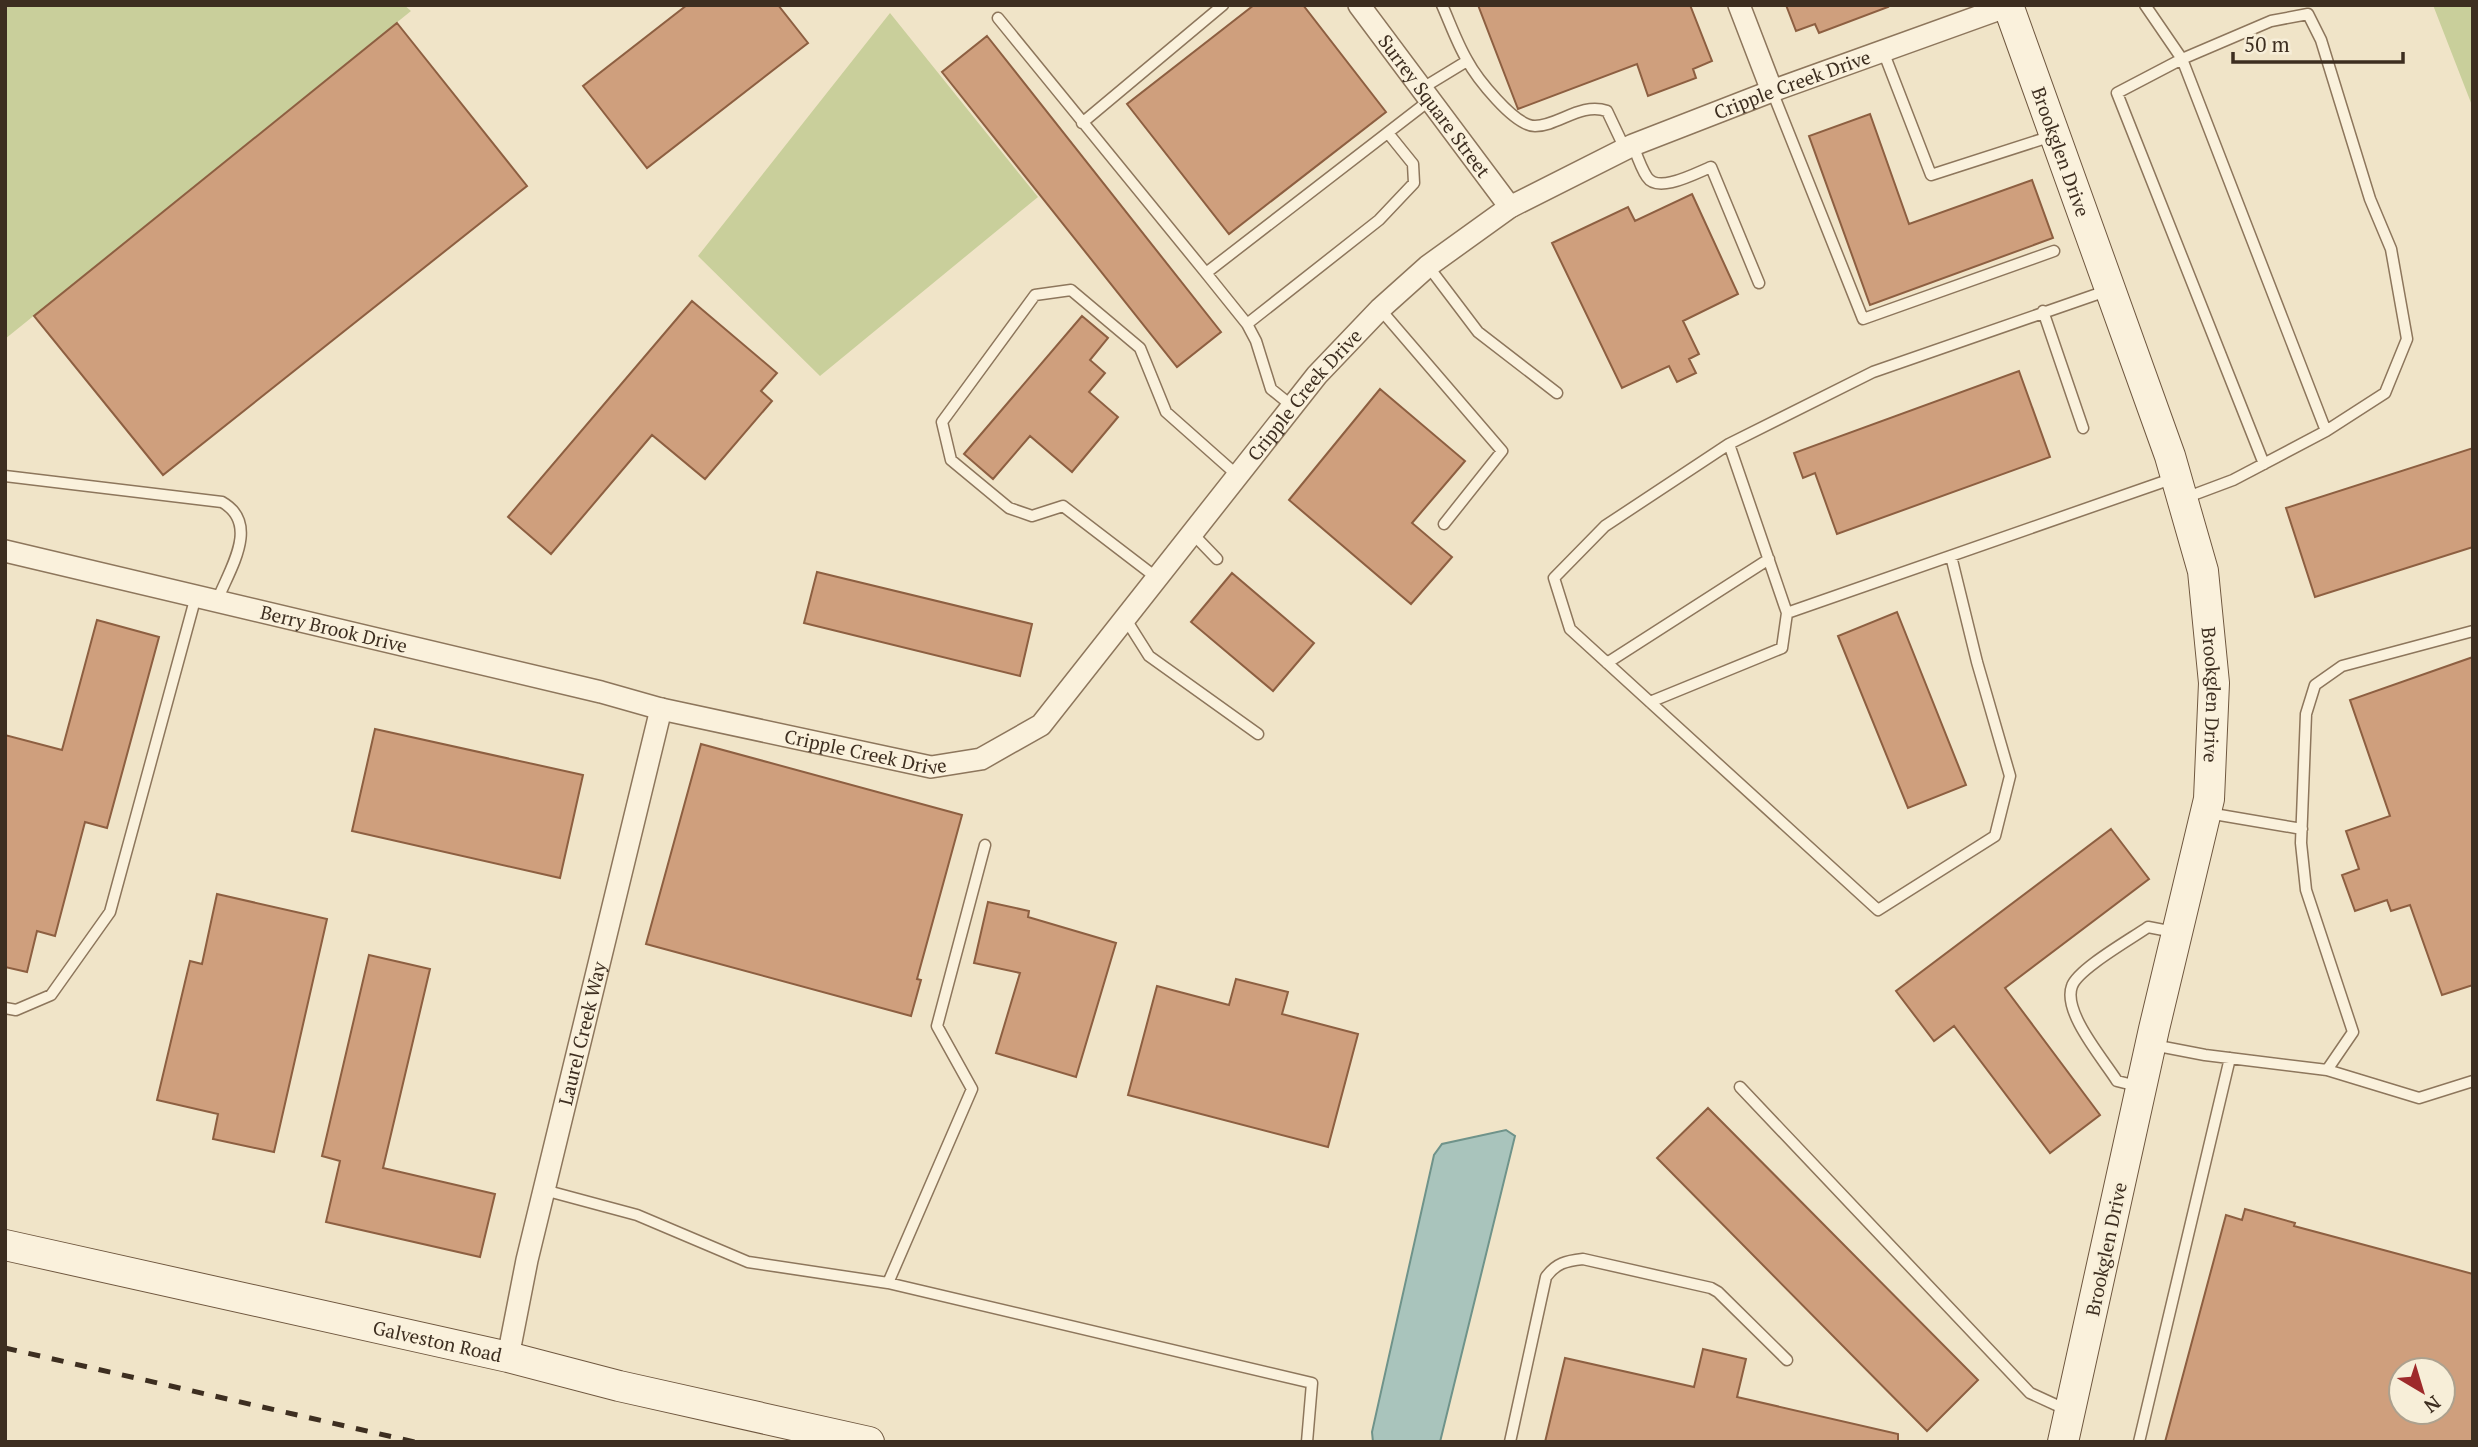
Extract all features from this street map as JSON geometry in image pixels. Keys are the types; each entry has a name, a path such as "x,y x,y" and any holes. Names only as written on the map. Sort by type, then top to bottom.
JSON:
{"street":[{"name":"Surrey Square Street","path":"1359,5 1510,207"},
{"path":"1738,5 1772,91"},
{"name":"Cripple Creek Drive","path":"661,709 931,767 981,759 1041,725 1317,375 1380,309 1428,266 1510,207 1629,147 1772,91 2008,6"},
{"name":"Brookglen Drive","path":"2008,6 2179,488 2203,571 2214,683 2208,799 2063,1442"},
{"name":"Berry Brook Drive","path":"5,551 601,692 661,709"},
{"name":"Laurel Creek Way","path":"508,1357 527,1259 661,709"},
{"name":"Galveston Road","path":"5,1245 508,1357 619,1386 869,1442"}],"lane":[{"path":"1082,123 1223,5"},
{"path":"1442,5 1467,61 1506,109 1520,121 1534,126 1596,107 1607,111 1648,180 1655,184 1665,184 1711,167 1759,284"},
{"path":"2145,5 2182,59 2326,431"},
{"path":"1787,613 1951,555 2179,488 2233,480 2264,464 2326,431 2385,394 2407,339 2391,248 2370,198 2321,40 2308,14 2271,21 2182,59 2117,93 2264,464"},
{"path":"998,18 1247,324 1256,341 1271,389 1292,406"},
{"path":"1884,51 1931,176 2054,136"},
{"path":"1206,273 1388,133 1426,95 1467,61"},
{"path":"1772,91 1863,318 2054,251"},
{"path":"1247,324 1379,220 1414,183 1413,164 1388,133"},
{"path":"1428,266 1478,332 1557,393"},
{"path":"1951,555 1977,662 2010,776 1995,836 1878,910 1570,629 1554,578 1605,526 1729,444 1873,372 2110,289"},
{"path":"1157,578 1063,506 1032,516 1009,508 951,460 942,422 1035,295 1071,290 1140,348 1166,412 1237,475"},
{"path":"1380,309 1502,451 1444,524"},
{"path":"2043,311 2083,428"},
{"path":"1650,702 1782,648 1787,613 1729,444"},
{"path":"5,475 222,502 234,509 242,531 237,553 217,601"},
{"path":"1192,533 1217,559"},
{"path":"1607,663 1769,559"},
{"path":"5,1007 16,1010 51,995 110,912 196,596"},
{"path":"1125,618 1149,656 1258,734"},
{"path":"2326,1070 2353,1032 2306,890 2302,830 2306,714 2315,684 2342,666 2473,631"},
{"path":"2205,813 2302,830"},
{"path":"888,1283 972,1089 937,1026 985,845"},
{"path":"2141,1087 2118,1081 2076,1019 2071,987 2082,973 2148,927 2177,932"},
{"path":"2151,1044 2230,1058 2326,1070 2419,1098 2473,1081"},
{"path":"2138,1442 2230,1058"},
{"path":"1740,1087 2030,1393 2070,1411"},
{"path":"544,1190 637,1215 748,1262 888,1283 1312,1383 1307,1442"},
{"path":"1510,1442 1546,1277 1553,1267 1565,1261 1583,1259 1711,1288 1787,1360"}],"green space":[{"path":"5,5 404,5 411,11 5,339"},
{"path":"2433,5 2473,5 2473,108"},
{"path":"890,13 1038,197 820,376 698,256"}],"water":[{"path":"1506,1130 1515,1136 1440,1442 1373,1442 1372,1432 1434,1155 1442,1144"}],"building":[{"path":"687,5 778,5 808,43 647,168 583,86"},
{"path":"1254,5 1303,5 1386,112 1229,234 1127,104"},
{"path":"1478,5 1690,5 1712,61 1693,69 1696,78 1648,96 1637,64 1518,109"},
{"path":"1786,5 1888,7 1819,33 1815,24 1796,31"},
{"path":"397,23 527,186 163,475 34,316"},
{"path":"987,36 1221,332 1177,367 942,72"},
{"path":"1870,114 1909,224 2032,180 2053,238 1870,305 1809,136"},
{"path":"1692,194 1738,294 1683,321 1699,354 1689,359 1696,373 1677,382 1669,366 1622,388 1552,243 1628,207 1635,221"},
{"path":"692,301 777,373 761,391 772,401 705,479 652,435 551,554 508,517"},
{"path":"1082,316 1108,338 1090,360 1105,373 1089,392 1118,417 1072,472 1030,436 993,479 964,454"},
{"path":"2019,371 2050,457 1837,534 1815,473 1803,478 1794,453"},
{"path":"1380,389 1465,461 1412,523 1452,557 1411,604 1289,500"},
{"path":"2473,448 2473,547 2315,597 2286,508"},
{"path":"817,572 1032,624 1020,676 804,623"},
{"path":"1232,573 1314,643 1273,691 1191,622"},
{"path":"1897,612 1966,785 1908,808 1838,636"},
{"path":"97,620 159,637 107,828 85,822 55,936 37,931 27,972 5,967 5,735 62,750"},
{"path":"2473,657 2473,985 2442,995 2410,905 2391,911 2387,900 2355,911 2342,875 2359,869 2346,831 2390,816 2350,700"},
{"path":"375,729 583,775 560,878 352,831"},
{"path":"701,744 962,815 917,979 921,980 911,1016 646,944"},
{"path":"2111,829 2149,879 2005,988 2100,1115 2050,1153 1954,1026 1934,1041 1896,991"},
{"path":"217,894 327,919 274,1152 213,1139 218,1114 157,1100 190,961 202,964"},
{"path":"988,902 1029,911 1028,917 1116,943 1076,1077 996,1053 1020,973 974,963"},
{"path":"369,955 430,969 383,1168 495,1194 480,1257 326,1222 340,1161 322,1156"},
{"path":"1236,979 1288,992 1282,1014 1358,1034 1328,1147 1128,1095 1157,986 1229,1005"},
{"path":"1708,1108 1978,1380 1927,1431 1657,1158"},
{"path":"2245,1209 2295,1223 2294,1226 2473,1274 2473,1442 2165,1442 2226,1215 2242,1220"},
{"path":"1703,1349 1746,1359 1737,1397 1898,1434 1898,1442 1545,1442 1565,1358 1694,1387"}],"railway":[{"path":"5,1348 415,1442"}]}
